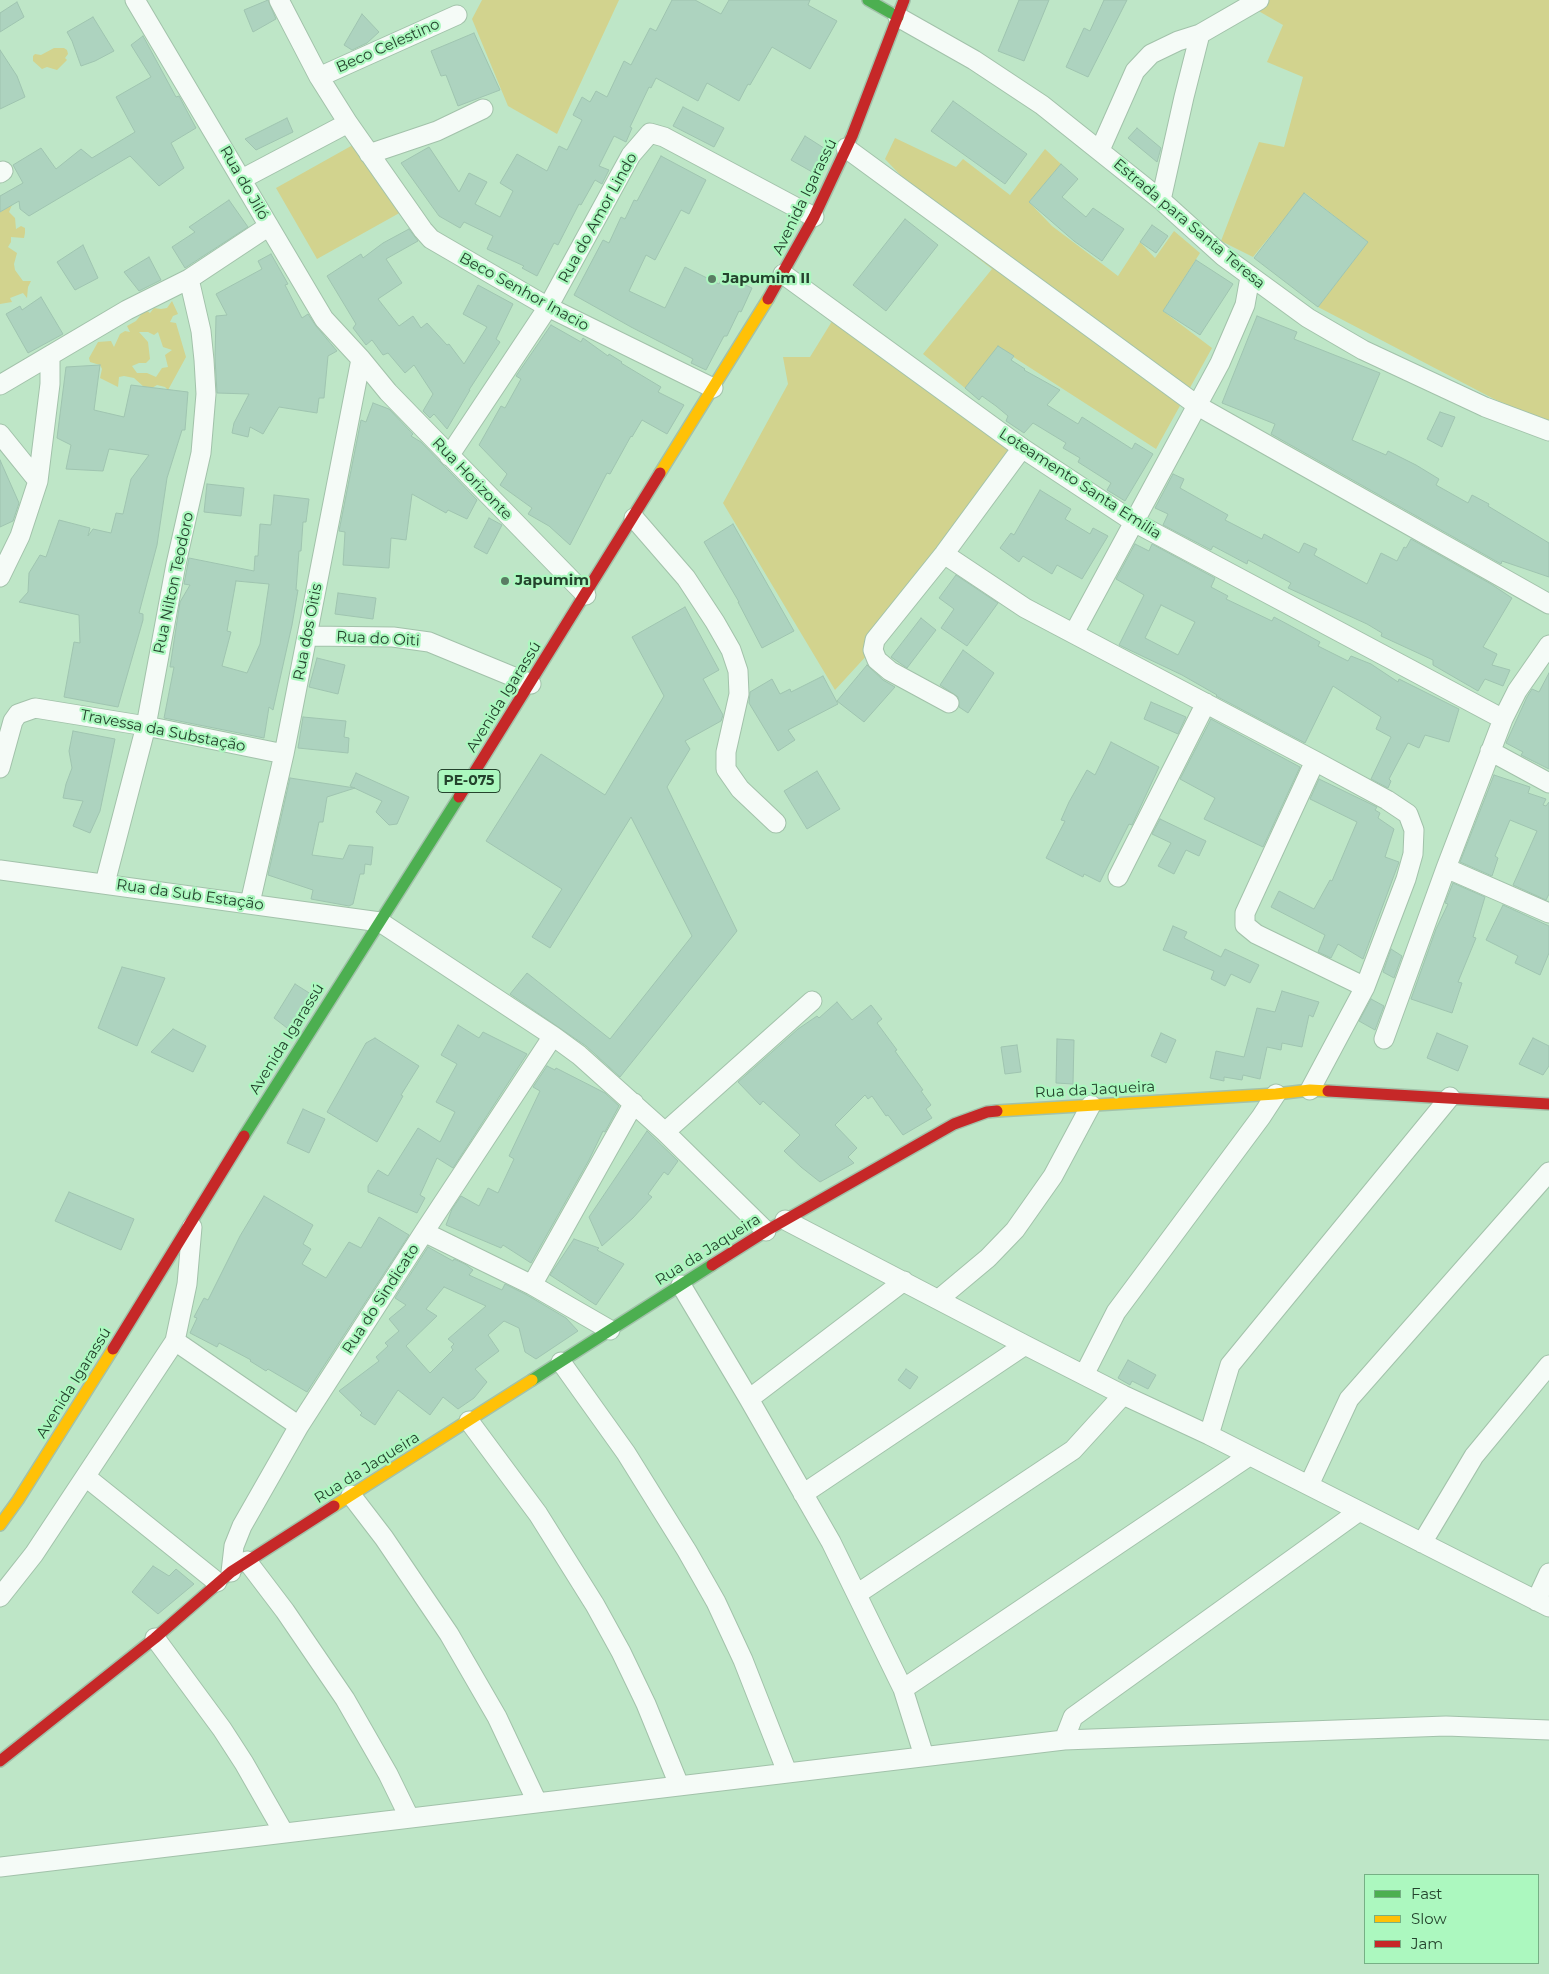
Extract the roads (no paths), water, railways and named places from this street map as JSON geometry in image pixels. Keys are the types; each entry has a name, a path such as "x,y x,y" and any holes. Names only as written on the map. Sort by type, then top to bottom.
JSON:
{"street":[{"name":"Rua do Jiló","path":"135,0 324,319 361,359"},
{"name":"Beco Senhor Inacio","path":"278,0 320,77 348,123 431,239 548,307 713,388"},
{"path":"868,0 901,8"},
{"path":"1100,150 1135,71 1151,54 1178,41 1200,34 1259,0"},
{"name":"Avenida Igarassú","path":"0,1525 23,1492 277,1083 531,684 784,274 814,217 846,148 901,8"},
{"name":"Estrada para Santa Teresa","path":"901,8 1042,105 1161,200 1223,256 1308,318 1363,350 1485,406 1549,431"},
{"name":"Beco Celestino","path":"320,77 457,15"},
{"path":"1161,200 1200,34"},
{"path":"369,154 438,130 483,109"},
{"path":"242,179 348,123"},
{"name":"Rua do Amor Lindo","path":"450,456 548,307 631,155 650,133 664,137 814,217"},
{"path":"846,148 1198,406 1549,604"},
{"path":"0,385 127,310 189,279 269,226"},
{"name":"Loteamento Santa Emilia","path":"784,274 1022,448 1134,522 1503,719"},
{"path":"1074,633 1220,364 1245,305 1250,277"},
{"name":"Rua Nilton Teodoro","path":"105,883 146,726 176,564 195,485 206,394 203,348 189,279"},
{"path":"0,577 20,536 38,481 50,384 50,356"},
{"name":"Rua Horizonte","path":"361,359 388,392 586,595"},
{"name":"Rua dos Oitis","path":"250,903 284,754 361,359"},
{"path":"0,434 38,481"},
{"path":"949,703 890,672 878,660 873,650 875,640 944,554 1022,448"},
{"path":"634,518 686,578 731,650 738,671 739,694 726,752 726,769 740,789 776,823"},
{"path":"944,554 1025,608 1388,800 1408,814 1414,830 1414,854 1365,987 1310,1090"},
{"name":"Rua do Oiti","path":"308,636 393,637 429,642 531,684"},
{"path":"1384,1039 1503,719 1517,691 1547,651"},
{"path":"1118,876 1206,703"},
{"name":"Travessa da Substação","path":"0,768 13,721 18,714 35,708 146,726 284,754"},
{"path":"1490,751 1549,783"},
{"path":"1315,761 1244,913 1244,925 1256,934 1365,987"},
{"path":"1446,868 1549,913"},
{"name":"Rua da Sub Estação","path":"0,870 380,922"},
{"path":"380,922 553,1036 578,1055 634,1103 766,1231"},
{"path":"664,1132 812,1001"},
{"name":"Rua do Sindicato","path":"224,1577 242,1526 300,1426 424,1232 553,1036"},
{"name":"Rua da Jaqueira","path":"0,1761 155,1638 224,1577 247,1561 766,1231 954,1124 987,1112 1276,1094 1310,1090 1548,1103"},
{"path":"1084,1375 1116,1312 1262,1117 1276,1094"},
{"path":"1209,1435 1230,1365 1450,1097"},
{"path":"532,1285 634,1103"},
{"path":"939,1299 988,1258 1015,1230 1053,1176 1091,1105"},
{"path":"1309,1486 1349,1399 1549,1172"},
{"path":"785,1220 1024,1345 1209,1435 1543,1604 1549,1573"},
{"path":"0,1597 34,1554 175,1341 187,1284 192,1221"},
{"path":"424,1232 532,1285 610,1330"},
{"path":"749,1399 904,1281"},
{"path":"681,1285 749,1399 857,1594 903,1689 924,1756"},
{"path":"175,1341 300,1426"},
{"path":"803,1494 1024,1345"},
{"path":"561,1362 626,1453 697,1568 743,1660 787,1772"},
{"path":"1422,1543 1474,1456 1549,1365"},
{"path":"857,1594 1073,1450 1123,1394"},
{"path":"469,1421 538,1514 595,1605 621,1652 646,1704 679,1785"},
{"path":"903,1689 1249,1456"},
{"path":"86,1477 224,1577"},
{"path":"351,1495 384,1538 449,1634 497,1717 537,1802"},
{"path":"1064,1740 1073,1717 1358,1512"},
{"path":"247,1561 285,1611 345,1699 388,1774 409,1817"},
{"path":"155,1638 190,1683 222,1729 265,1797 284,1833"},
{"path":"0,1867 1064,1740 1446,1726 1549,1730"}],"place":[{"name":"Japumim II","path":"712,279"},
{"name":"Japumim","path":"505,581"}]}
